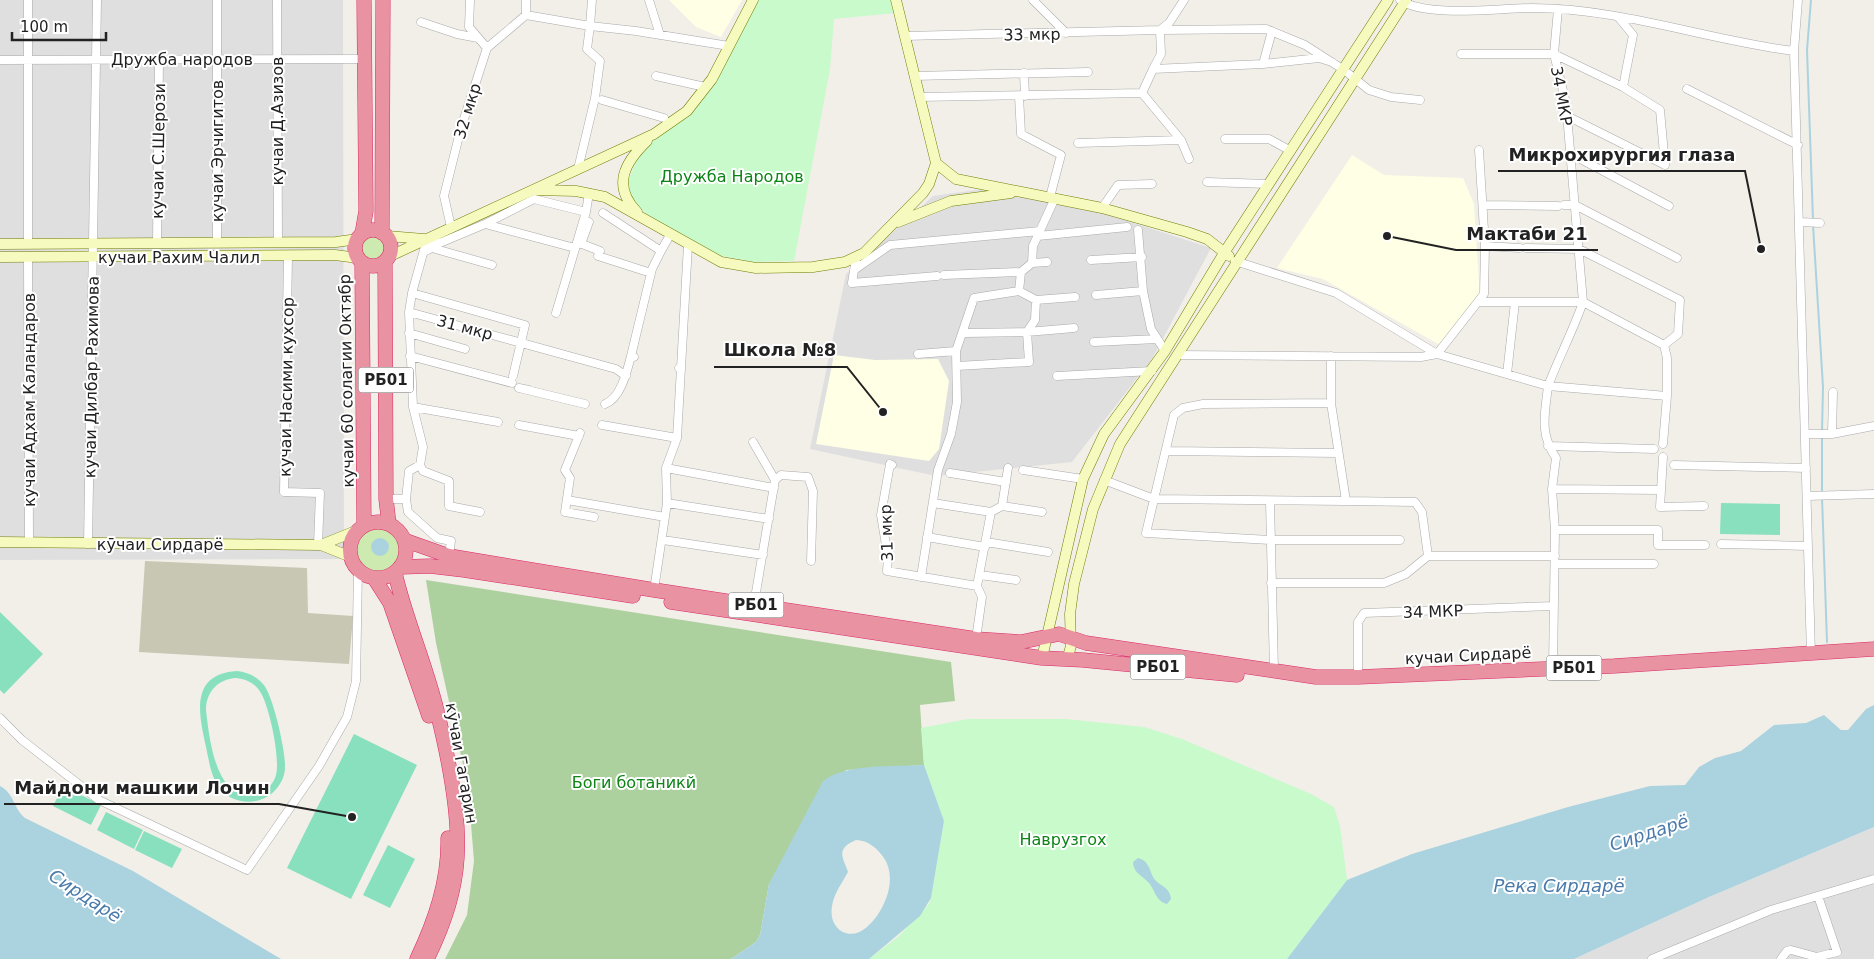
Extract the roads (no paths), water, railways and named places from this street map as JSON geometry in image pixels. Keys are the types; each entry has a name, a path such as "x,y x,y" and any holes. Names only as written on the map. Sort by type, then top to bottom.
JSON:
{"highway":[{"path":"364,5 383,5"},
{"name":"РБ01","path":"360,260 355,248 366,211 364,5"},
{"name":"РБ01","path":"383,5 384,234 391,246 387,259 386,499 389,524 396,528 404,540 448,556 654,590 976,639 1021,642 1059,634 1086,643 1274,675 1358,686 1811,656 1874,654"},
{"path":"365,55 374,56 383,50"},
{"path":"360,236 372,230 384,234"},
{"path":"360,260 372,266 387,259"},
{"name":"кучаи 60 солагии Октябр","path":"360,260 365,500 361,528"},
{"path":"361,528 376,522 389,524"},
{"name":"РБ01","path":"351,557 353,538 361,528"},
{"path":"398,570 406,554 404,540"},
{"path":"351,557 358,570 374,578"},
{"name":"РБ01","path":"374,578 389,576 398,570 430,566 1042,658 1274,675"},
{"name":"кӯчаи Гагарин","path":"398,570 438,714 456,810 458,858 450,903 436,930"},
{"name":"кӯчаи Гагарин","path":"374,578 390,603 430,718 448,816 448,854 436,930"},
{"name":"кучаи Сирдарё","path":"1274,675 1316,677 1358,670 1553,668 1811,656 1874,649"},
{"path":"417,959 436,930"},
{"path":"428,959 436,930"}],"main road":[{"path":"644,220 624,195 624,174 635,153 654,134 686,111 705,87 753,0"},
{"path":"534,190 588,193 605,197 721,262 756,268 813,267 845,262 856,258 894,224 923,193 929,184 936,163 896,0"},
{"path":"1042,658 1084,479 1104,434 1152,371 1224,253 1388,0"},
{"path":"1067,660 1071,650 1070,614 1074,584 1093,509 1120,444 1179,355 1235,261 1355,80 1403,1"},
{"path":"387,259 425,244 451,227 654,134"},
{"path":"936,163 956,179 1102,208 1208,240 1235,261"},
{"path":"894,224 951,201 1012,193 1052,198"},
{"path":"384,234 425,244"},
{"name":"кучаи Рахим Чалил","path":"0,244 336,242 360,236"},
{"name":"кучаи Рахим Чалил","path":"0,257 92,258 336,255 360,260"},
{"path":"319,545 361,528"},
{"name":"кӯчаи Сирдарё","path":"0,542 319,545"},
{"path":"319,545 351,557"}],"street":[{"path":"28,0 28,243"},
{"name":"кучаи Дилбар Рахимова","path":"88,544 96,0"},
{"name":"кучаи Эрчигитов","path":"216,242 217,0"},
{"name":"кучаи Д.Азизов","path":"277,0 278,242"},
{"path":"470,0 469,27 487,48 526,15 526,0"},
{"path":"578,169 595,98 600,61 588,49 592,0"},
{"path":"649,0 660,35"},
{"path":"1033,0 1066,33"},
{"path":"1142,93 1161,54 1160,30 1169,23 1184,0"},
{"path":"1798,0 1794,51 1801,222 1811,656"},
{"path":"1403,1 1424,10 1534,4 1794,51"},
{"name":"34 МКР","path":"1558,9 1554,54 1566,103 1583,302"},
{"path":"526,15 729,46"},
{"path":"1619,18 1633,35 1623,87"},
{"path":"421,22 458,34 478,38"},
{"name":"33 мкр","path":"905,36 1266,29 1305,45 1344,70 1355,80"},
{"path":"1263,64 1272,31"},
{"name":"32 мкр","path":"451,227 444,196 461,128 487,48"},
{"path":"1461,54 1554,54 1623,87 1660,110 1665,165 1567,116"},
{"name":"Дружба народов","path":"0,60 277,59 365,55"},
{"path":"1153,69 1263,64 1319,58 1332,62"},
{"name":"кучаи С.Шерози","path":"157,243 159,60"},
{"path":"914,76 1088,72"},
{"path":"1024,73 1021,134 1061,155 1052,198 1033,246 1032,263"},
{"path":"656,76 705,87"},
{"path":"1355,80 1369,90 1392,98 1420,100"},
{"path":"1688,89 1798,145"},
{"path":"919,97 1142,93"},
{"path":"1142,93 1181,140 1189,159"},
{"path":"602,100 664,118"},
{"path":"1225,139 1268,139 1290,151"},
{"path":"1078,143 1181,140"},
{"path":"1179,355 1421,357 1437,354 1480,302 1484,294 1485,246 1479,150"},
{"path":"1571,154 1670,206"},
{"path":"1206,182 1269,184"},
{"path":"1102,208 1118,185 1152,184"},
{"path":"556,313 578,245 586,212 588,193"},
{"path":"425,244 442,242 534,200 586,212"},
{"path":"1483,204 1575,205 1677,258"},
{"path":"603,213 661,251"},
{"path":"578,245 590,222"},
{"path":"1801,222 1820,223"},
{"path":"485,224 600,251 598,256 651,273"},
{"path":"854,270 890,245 1127,227"},
{"path":"1138,230 1142,257 1143,291 1151,329 1165,351"},
{"path":"605,404 611,402 626,376 651,273 670,235"},
{"path":"425,244 432,248 492,265"},
{"path":"425,244 409,312 413,407 423,447 420,465 423,471 449,481 449,506 480,512"},
{"path":"654,590 663,540 667,503 666,468 677,438 688,245"},
{"path":"1485,246 1579,249 1680,300 1678,334 1664,345"},
{"name":"кучаи Насими кухсор","path":"288,256 284,492 320,494 319,545"},
{"name":"кучаи Адхам Каландаров","path":"28,257 29,543"},
{"path":"1090,260 1142,257"},
{"path":"856,258 852,283 1021,272 1032,263 1048,262"},
{"path":"1235,261 1336,293 1437,354 1548,386 1666,396"},
{"path":"1019,291 1021,272"},
{"path":"921,577 938,470 951,434 957,402 956,351 964,333 966,316 974,298 1019,291 1036,300 1075,297"},
{"path":"1096,295 1143,291"},
{"path":"410,356 512,380 525,325 412,293"},
{"path":"957,366 1029,362 1027,332 1035,320 1036,300"},
{"path":"1480,302 1583,302 1664,345 1667,358 1663,444"},
{"path":"1507,374 1515,302"},
{"path":"1553,668 1556,530 1552,489 1556,458 1548,446 1544,430 1548,386 1555,367 1573,332 1583,302"},
{"name":"31 мкр","path":"409,312 521,341 616,369 626,376"},
{"path":"964,333 1027,332 1074,328"},
{"path":"409,333 465,349"},
{"path":"1094,342 1157,339"},
{"path":"918,354 956,351"},
{"path":"1331,356 1331,403 1337,453 1346,501"},
{"path":"1057,376 1152,371"},
{"path":"529,390 519,388 585,404"},
{"path":"1832,434 1833,392"},
{"path":"1331,403 1203,404 1184,408 1174,415 1146,533 1270,540 1400,540"},
{"path":"413,407 498,422"},
{"path":"519,425 580,435 565,470 570,478 566,512 594,517"},
{"path":"602,425 677,438"},
{"path":"1805,434 1832,434 1874,426"},
{"path":"753,442 774,484"},
{"path":"1548,446 1654,449"},
{"path":"1166,451 1337,453"},
{"path":"1663,457 1660,506 1704,506"},
{"name":"31 мкр","path":"891,464 882,515 888,558 887,571 978,586"},
{"path":"420,465 409,471 406,499 408,512 437,538 451,541 448,556"},
{"path":"1674,465 1806,468"},
{"path":"666,468 774,484"},
{"path":"1002,506 1008,468"},
{"path":"1023,470 1084,479"},
{"path":"950,473 1006,482"},
{"path":"754,604 774,484 781,475 808,477 813,491 811,561"},
{"path":"1104,480 1154,499 1415,502 1422,512 1428,556"},
{"path":"1552,489 1661,490"},
{"path":"1807,496 1874,494"},
{"path":"386,499 406,499"},
{"path":"567,500 665,517"},
{"path":"1270,501 1274,675"},
{"path":"667,503 769,519"},
{"path":"932,503 991,512 1002,506 1042,512"},
{"path":"976,639 982,597 978,586 991,512"},
{"path":"1556,530 1658,530 1658,545 1705,545"},
{"path":"927,537 1048,552"},
{"path":"663,540 763,555"},
{"path":"1721,544 1808,546"},
{"path":"1271,583 1384,583 1406,574 1428,556 1654,564"},
{"path":"0,718 22,740 99,800 247,870 319,766 347,717 356,681 358,570"},
{"path":"980,574 1016,580"},
{"name":"34 МКР","path":"1358,670 1358,622 1364,613 1554,606"},
{"path":"1652,959 1771,910 1874,879"},
{"path":"1781,959 1787,951 1791,950 1810,956 1837,952 1818,896"}],"water":[{"path":"376,538 384,538 389,543 387,554 376,556 371,551 371,543"},
{"name":"Река Сирдарё","path":"1874,705 1874,827 1709,897 1574,959 1287,959 1347,880 1412,854 1568,807 1650,786 1685,785 1699,767 1715,758 1741,751 1774,725 1806,723 1824,715 1841,730 1848,730 1866,709"},
{"path":"924,765 944,821 931,898 920,916 869,959 731,959 756,942 760,935 769,884 823,781 844,771 871,767","holes":["860,840 879,851 884,858 888,866 890,885 884,904 873,920 860,932 853,934 841,931 837,927 833,921 832,906 836,892 848,872 842,854 843,850 849,843"]},
{"name":"Сирдарё","path":"0,786 9,793 18,810 25,818 133,871 281,959 0,959"},
{"path":"1138,858 1147,863 1155,880 1168,891 1171,899 1167,904 1160,900 1148,882 1136,871 1133,862"}],"waterway":[{"path":"1811,0 1807,50 1813,220"},
{"path":"1813,225 1823,387 1822,432"},
{"path":"1822,437 1822,492"},
{"path":"1822,497 1827,642"}],"place":[{"name":"Мактаби 21","path":"1387,236"},
{"name":"Микрохирургия глаза","path":"1761,249"},
{"name":"Школа №8","path":"883,412"},
{"name":"Майдони машкии Лочин","path":"352,817"}],"park label":[{"name":"Дружба Народов","path":"732,176"},
{"name":"Боги ботаникй","path":"634,782"},
{"name":"Наврузгох","path":"1063,839"}]}
